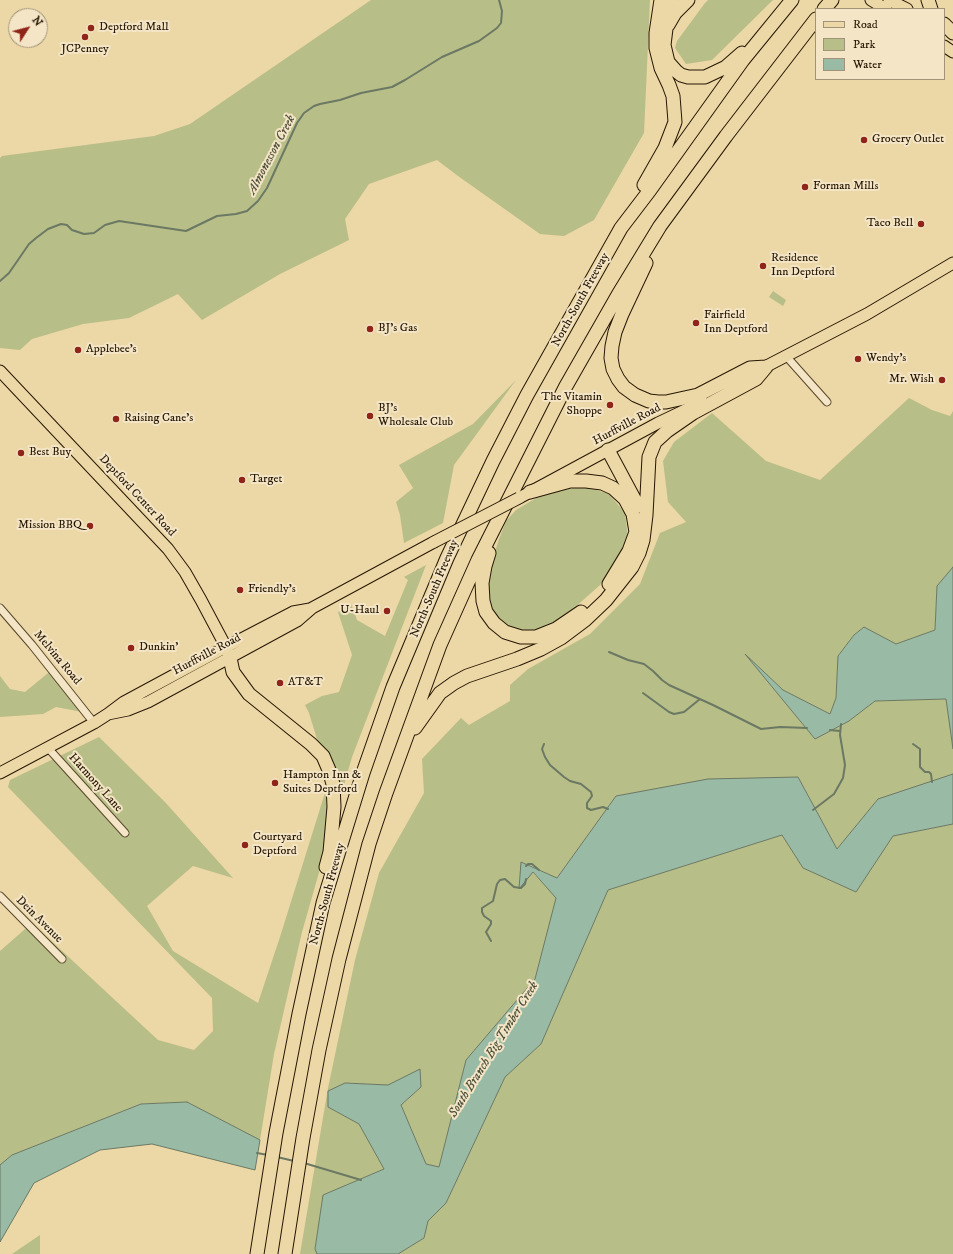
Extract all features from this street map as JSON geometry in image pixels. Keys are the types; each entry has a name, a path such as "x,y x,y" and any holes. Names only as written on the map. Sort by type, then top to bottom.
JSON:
{"highway":[{"path":"620,228 665,148 675,122 673,96 661,68 656,48 656,33 661,0"},
{"path":"672,0 668,12 664,45 668,62 676,70 688,78 700,78 714,74 726,67 780,15"},
{"path":"666,28 675,13 688,0"},
{"name":"North-South Freeway","path":"257,1254 276,1133 298,1014 323,903 363,772 393,688 447,558 493,461 527,395 620,228 650,190 743,60 792,0"},
{"path":"825,8 832,0"},
{"path":"285,1254 303,1138 319,1050 339,959 369,844 440,645 478,560 566,386 618,295 660,226 726,136 815,21"},
{"path":"945,25 953,33"},
{"path":"660,226 649,257 622,314 613,339 611,364 621,383 631,393 640,398 653,402 666,402 698,395 750,368 766,367"},
{"path":"406,739 440,693 454,683 467,676 541,649 561,638 585,620 606,600 632,567 639,553 643,540 645,523 648,457 656,442 667,431 693,413 756,379 766,367"},
{"path":"608,450 637,504 645,523"},
{"path":"503,511 485,566 482,582 483,601 486,612 494,623 505,632 521,637 536,637 556,629 575,617 606,587 629,551 636,532 633,514 625,499 613,488 602,483 570,481 524,495"},
{"path":"228,653 232,672 249,694 311,744 323,756 330,770 333,784 334,807 330,852 324,880 323,903"}],"main road":[{"path":"871,0 884,8"},
{"path":"889,0 905,8"},
{"name":"Hurffville Road","path":"0,773 108,714 128,710 148,702 228,653 297,621 312,608 874,310 953,263"},
{"name":"Deptford Center Road","path":"0,371 168,549 188,578 228,653"}],"street":[{"path":"786,356 827,402"},
{"name":"Melvina Road","path":"0,608 32,645 94,723"},
{"name":"Harmony Lane","path":"48,748 125,833"},
{"name":"Dein Avenue","path":"0,896 62,959"}],"green space":[{"path":"371,0 650,0 644,133 594,220 564,236 540,234 437,160 369,184 345,219 349,240 280,274 202,320 178,294 129,318 83,324 32,339 20,350 0,348 0,158 2,156 154,136 190,124"},
{"path":"708,0 773,0 712,60 686,64 675,48 677,41"},
{"path":"773,291 786,300 783,306 769,297"},
{"path":"516,380 454,465 443,523 404,543 400,515 396,502 413,488 399,465 473,424"},
{"path":"909,398 932,410 950,416 953,411 953,567 937,586 935,630 896,644 864,627 854,635 838,656 836,698 830,714 783,690 750,659 815,739 849,721 875,701 947,699 953,749 953,774 878,799 837,849 798,777 616,796 557,878 522,862 519,888 532,872 557,898 535,979 466,1060 439,1167 426,1164 401,1105 421,1087 345,1083 328,1107 359,1124 384,1169 323,1195 315,1249 317,1254 300,1254 328,1088 355,960 379,873 424,793 422,759 461,718 469,725 510,701 510,685 528,669 590,634 640,584 660,533 686,522 668,502 663,461 674,442 712,413 766,461 820,480"},
{"path":"584,486 609,494 625,513 628,537 619,559 600,585 563,618 544,630 527,633 512,629 498,620 489,606 486,586 489,571 506,521 516,510 543,494"},
{"path":"426,565 352,757 302,932 274,1054 260,1140 187,1102 141,1104 12,1155 0,1165 0,951 32,923 158,1040 194,1050 213,1031 212,998 8,787 10,780 99,737 165,802 233,878 193,866 147,906 173,951 258,1003 334,764 317,739 305,705 322,696 339,692 352,655 338,612 351,604 357,620 385,636 408,580 404,577"},
{"path":"53,669 82,712 56,707 43,714 0,717 0,676 10,689 25,692"},
{"path":"953,824 953,1254 398,1254 424,1238 427,1221 446,1203 505,1077 541,1044 608,890 782,835 803,868 856,892 893,836"},
{"path":"40,1235 40,1254 12,1254"}],"water":[{"path":"953,567 953,749 946,699 875,701 849,721 815,739 745,654 783,690 830,714 836,698 838,656 854,635 864,627 896,644 935,630 937,586"},
{"path":"953,774 953,824 893,836 856,892 803,868 782,835 608,890 541,1044 505,1077 446,1203 428,1221 424,1238 398,1254 317,1254 315,1249 323,1195 384,1169 359,1124 328,1107 328,1091 345,1083 388,1085 420,1069 421,1087 401,1105 426,1164 439,1167 466,1060 535,979 556,898 533,872 519,889 521,862 557,878 616,796 708,779 798,777 837,849 878,799"},
{"path":"187,1102 260,1140 255,1170 152,1144 100,1150 34,1183 0,1242 0,1165 12,1155 141,1104"}],"waterway":[{"name":"Almonesson Creek","path":"0,281 9,273 29,244 48,229 61,224 67,225 72,230 84,234 94,233 105,225 119,221 186,231 217,216 247,211 258,201 267,188 297,123 304,113 320,104 340,100 361,93 392,87 442,57 479,41 497,28 501,23 502,11 499,0"},
{"path":"609,652 628,660 644,664 669,685 761,729 780,727 807,728"},
{"path":"643,693 674,714 684,712 700,699"},
{"path":"813,810 834,794 843,778 845,765 840,735 841,724"},
{"path":"830,730 840,731"},
{"path":"544,744 542,749 550,765 570,781 581,784 591,792 592,796 587,803 587,808 591,810 603,807 608,809"},
{"path":"913,744 920,749 920,767 925,772 929,772 931,774 932,782"},
{"path":"526,866 528,864 532,864 539,870"},
{"path":"491,941 486,932 491,924 491,921 484,916 482,908 493,901 497,884 500,880 505,879 514,887 521,888 525,884 526,879"},
{"name":"South Branch Big Timber Creek","path":"257,1153 268,1155"},
{"name":"South Branch Big Timber Creek","path":"277,1157 294,1161"},
{"name":"South Branch Big Timber Creek","path":"304,1163 361,1180"}],"place":[{"name":"Deptford Mall","path":"91,28"},
{"name":"JCPenney","path":"85,37"},
{"name":"Grocery Outlet","path":"864,140"},
{"name":"Forman Mills","path":"805,187"},
{"name":"Taco Bell","path":"921,224"},
{"name":"Residence Inn Deptford","path":"763,266"},
{"name":"Fairfield Inn Deptford","path":"696,323"},
{"name":"BJ's Gas","path":"370,329"},
{"name":"Applebee's","path":"78,350"},
{"name":"Wendy's","path":"858,359"},
{"name":"Mr. Wish","path":"942,380"},
{"name":"The Vitamin Shoppe","path":"610,405"},
{"name":"BJ's Wholesale Club","path":"370,416"},
{"name":"Raising Cane's","path":"116,419"},
{"name":"Best Buy","path":"21,453"},
{"name":"Target","path":"242,480"},
{"name":"Mission BBQ","path":"90,526"},
{"name":"Friendly's","path":"240,590"},
{"name":"U-Haul","path":"387,611"},
{"name":"Dunkin'","path":"131,648"},
{"name":"AT&T","path":"280,683"},
{"name":"Hampton Inn & Suites Deptford","path":"275,783"},
{"name":"Courtyard Deptford","path":"245,845"}]}
